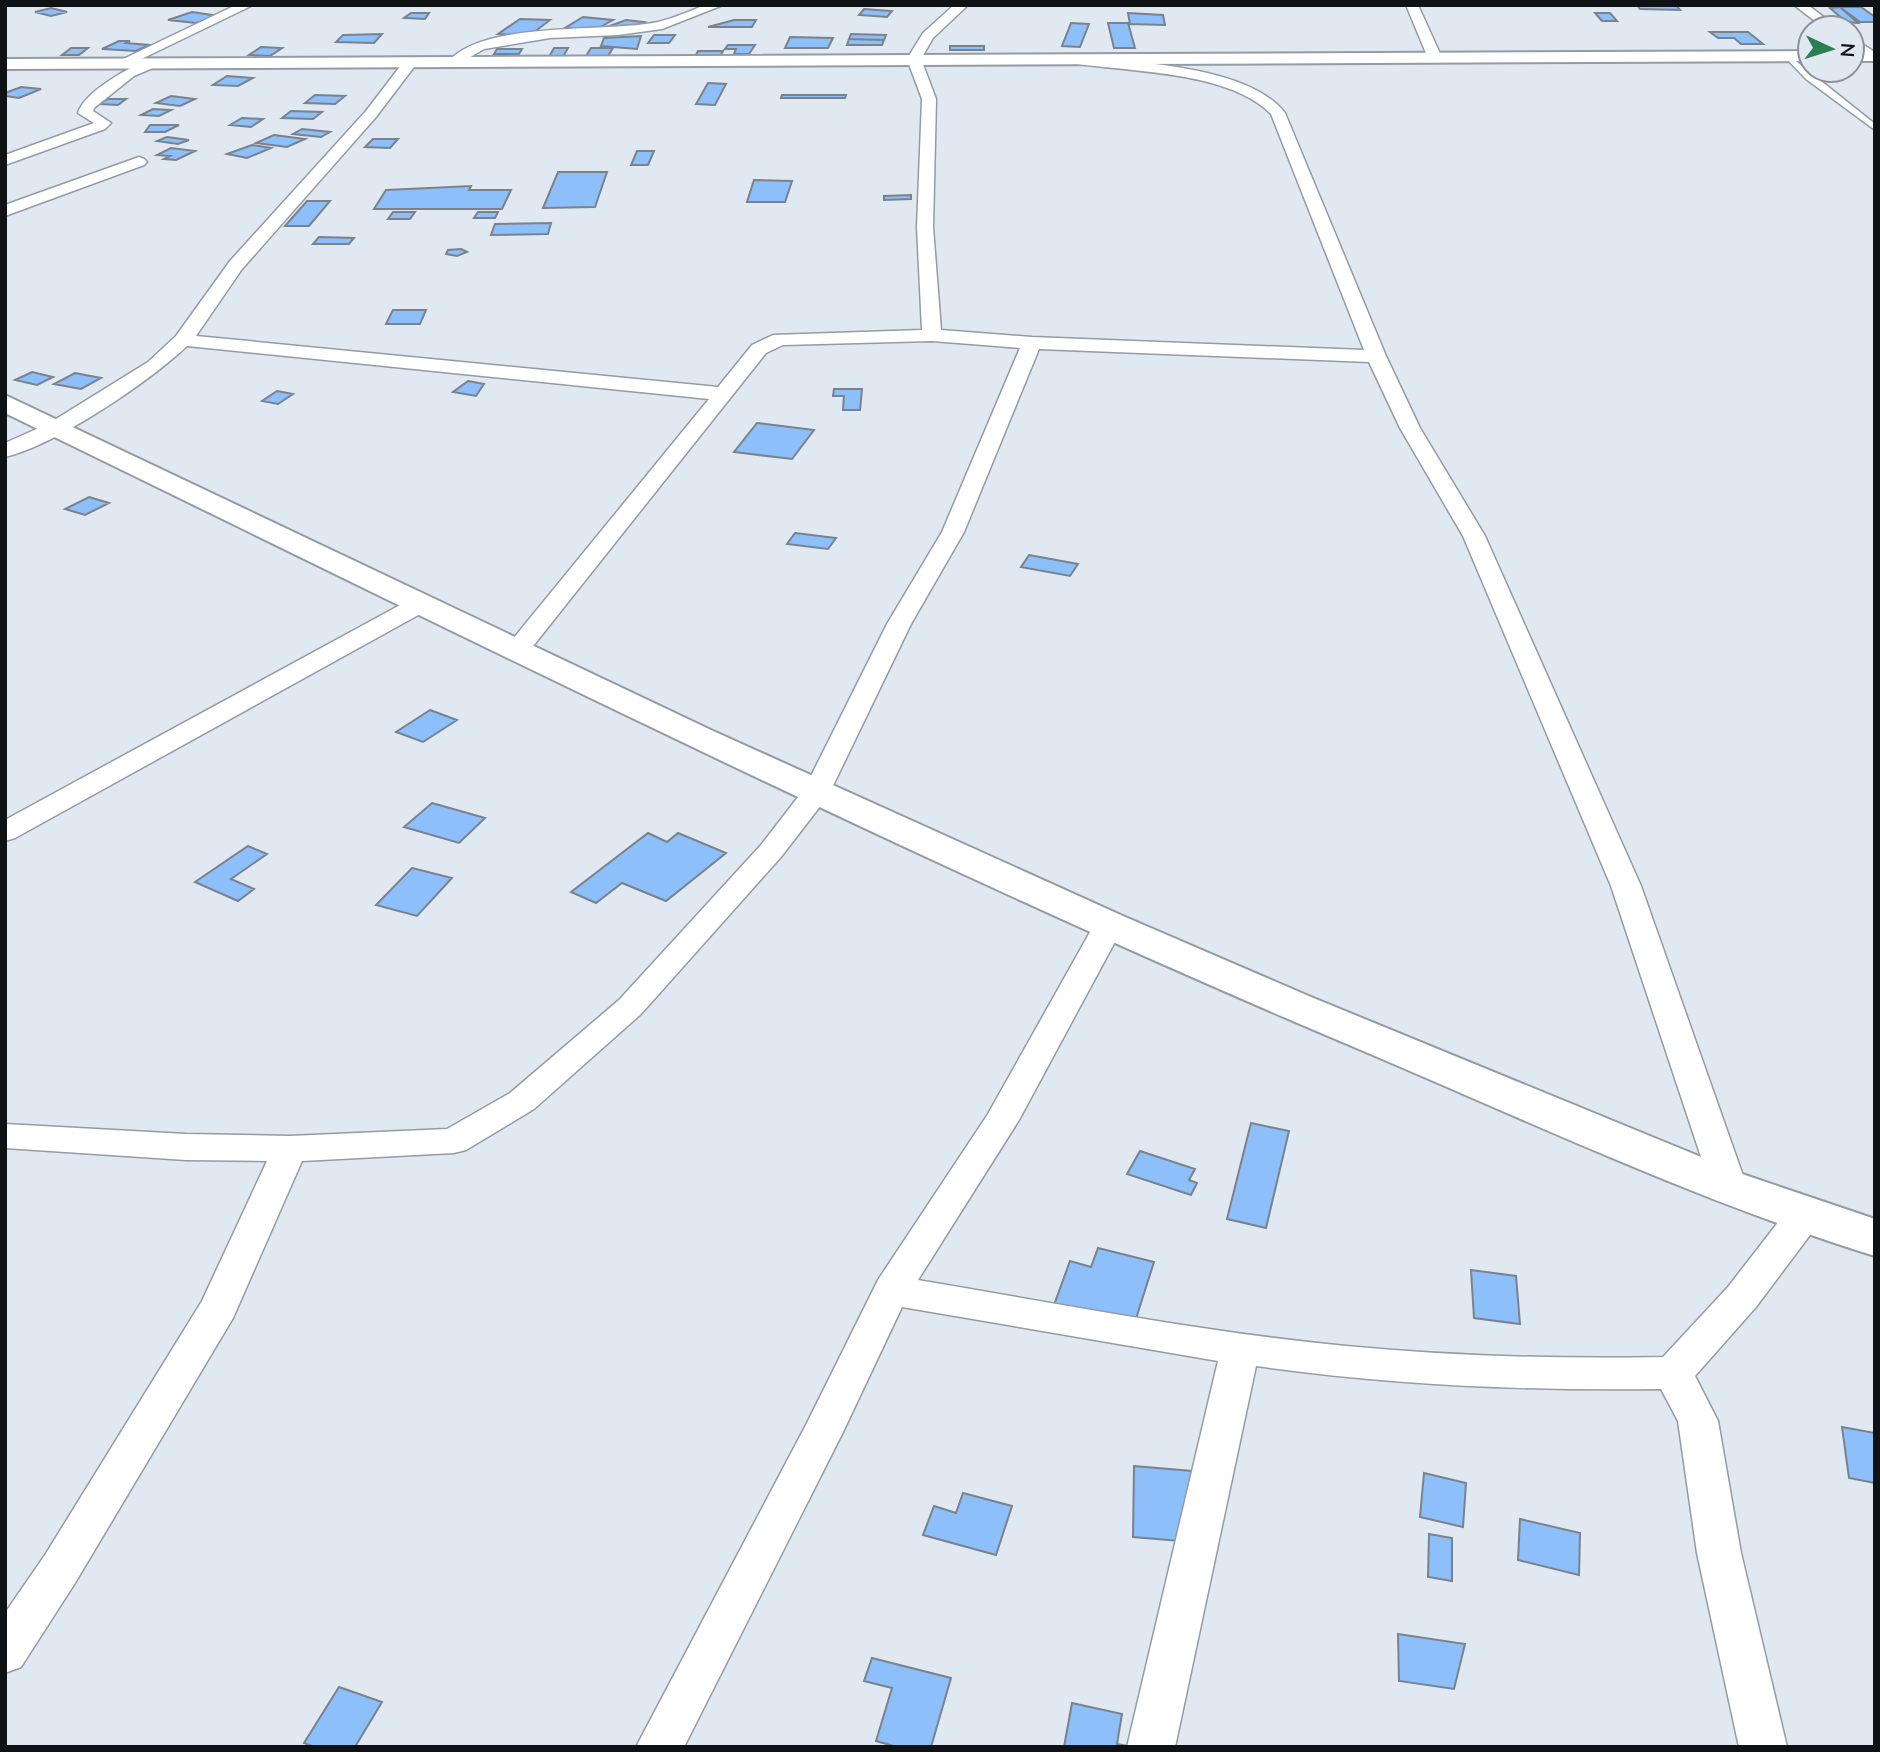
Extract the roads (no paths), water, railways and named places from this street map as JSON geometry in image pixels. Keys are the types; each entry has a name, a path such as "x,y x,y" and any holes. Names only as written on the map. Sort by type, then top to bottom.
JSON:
{"main road":[{"path":"5,64 1796,56"},
{"path":"5,403 517,650 1109,925 1296,1007 1729,1187 1875,1238"}],"street":[{"path":"118,64 247,5"},
{"path":"455,62 470,48 481,45 551,33 618,32 662,25 717,5"},
{"path":"932,335 925,238 929,99 914,60 928,36 962,5"},
{"path":"1412,5 1435,58"},
{"path":"1077,60 1175,74 1241,89 1260,96 1278,113 1376,356 1410,428 1474,536 1626,886 1729,1187"},
{"path":"5,451 55,428 155,366 183,340 236,265 371,114 411,63"},
{"path":"5,160 100,126 104,123 85,113 87,106 129,73 150,64"},
{"path":"5,211 139,162"},
{"path":"517,650 759,349 780,339 932,335 1032,343 1376,356"},
{"path":"183,340 723,394"},
{"path":"5,1136 186,1147 290,1149 454,1141 522,1101 630,1007 771,851 818,790 899,624 953,532 1032,343"},
{"path":"5,832 422,603"},
{"path":"659,1747 822,1432 891,1290 1002,1120 1109,925"},
{"path":"5,1652 60,1569 219,1307 290,1149"},
{"path":"891,1290 1241,1347 1406,1366 1576,1375 1673,1373 1742,1297 1806,1213"},
{"path":"1151,1747 1241,1347"},
{"path":"1673,1373 1698,1421 1719,1553 1763,1747"}],"lane":[{"path":"1787,56 1809,77 1875,128"}]}
